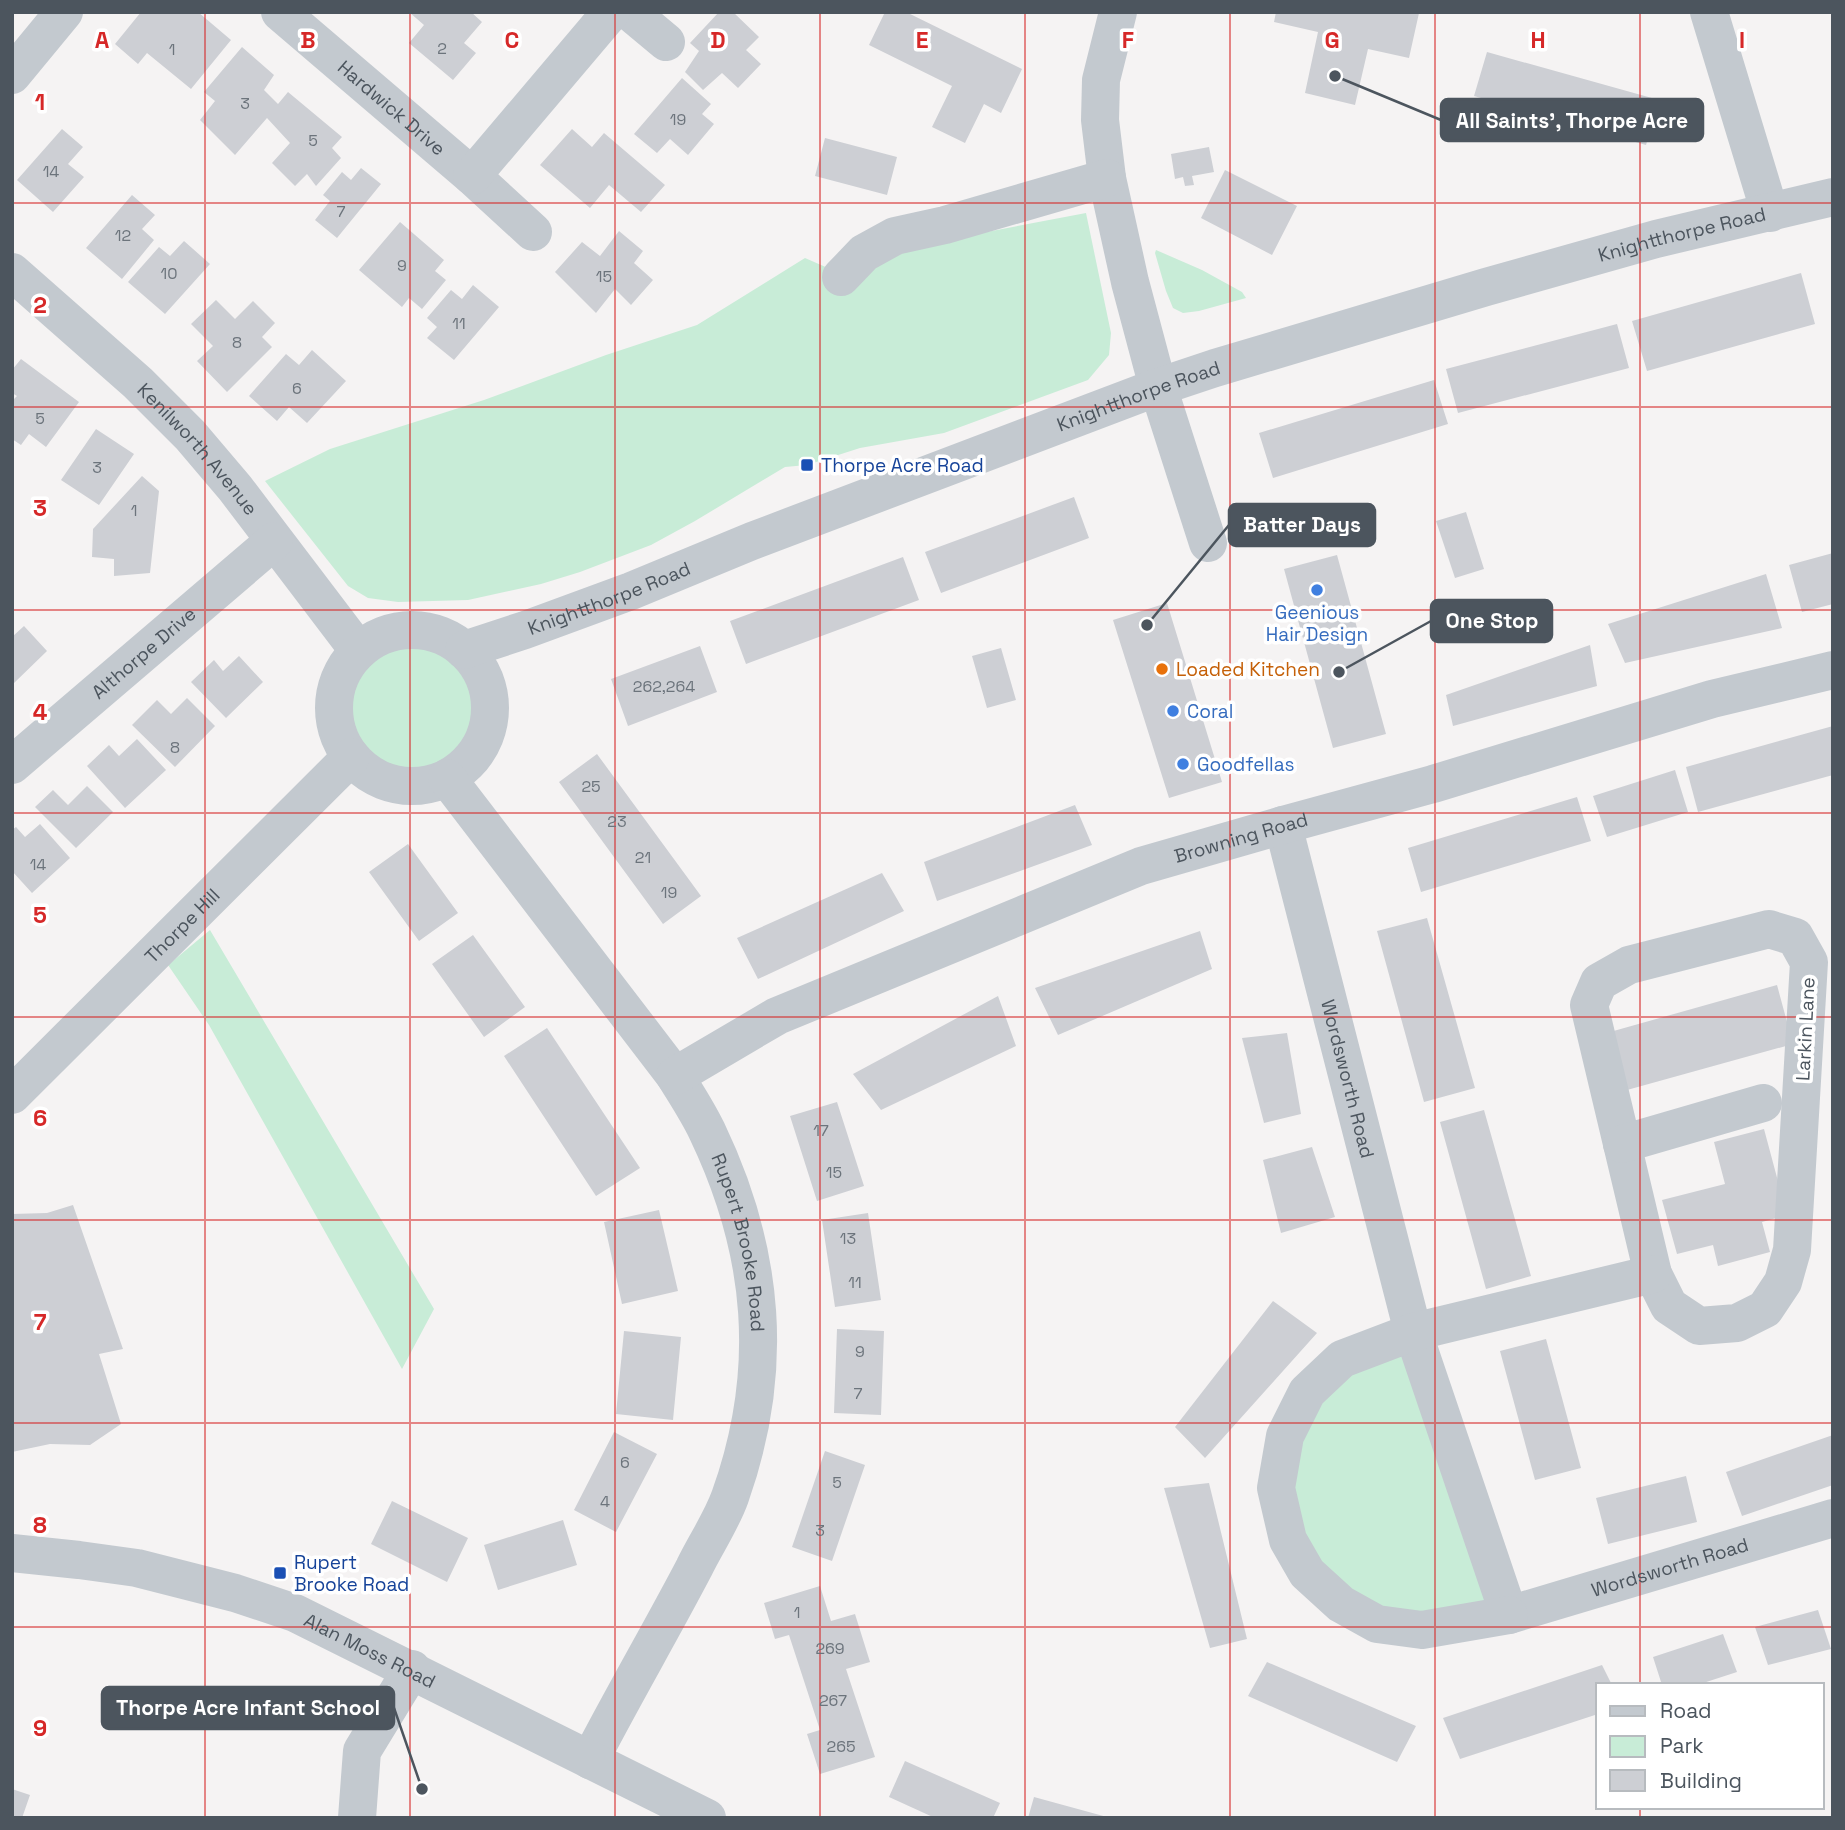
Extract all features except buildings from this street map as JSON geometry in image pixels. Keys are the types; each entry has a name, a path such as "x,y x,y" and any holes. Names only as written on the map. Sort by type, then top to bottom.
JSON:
{"street":[{"path":"12,75 64,12"},
{"name":"Hardwick Drive","path":"279,12 472,176 533,232"},
{"path":"472,176 611,12"},
{"path":"631,12 666,42"},
{"path":"1118,12 1101,80 1100,120 1107,178 1130,282 1158,387 1208,543"},
{"path":"1709,12 1770,213"},
{"path":"841,276 864,253 895,236 945,225 1107,178"},
{"name":"Knightthorpe Road","path":"464,650 631,591 752,541 1158,387 1644,242 1833,197"},
{"name":"Kenilworth Avenue","path":"12,272 138,383 190,435 235,488 358,650"},
{"name":"Althorpe Drive","path":"12,765 274,541"},
{"path":"416,630 443,636 464,650 482,673 489,702 486,732 472,758 447,778 420,785 397,785 372,775 351,757 338,735 333,706 345,666 358,650 376,638 395,632 416,630"},
{"name":"Browning Road","path":"675,1076 777,1016 1142,866 1433,784 1712,699 1833,670"},
{"name":"Thorpe Hill","path":"12,1095 351,757"},
{"name":"Rupert Brooke Road","path":"447,778 675,1076 706,1129 727,1177 742,1220 753,1270 758,1316 758,1368 752,1417 729,1500 590,1760"},
{"name":"Wordsworth Road","path":"1283,825 1413,1332 1509,1615"},
{"name":"Larkin Lane","path":"1769,929 1795,937 1809,962 1792,1250 1783,1282 1765,1309 1737,1323 1699,1326 1669,1306 1653,1274 1622,1143 1589,1005 1599,982 1629,965 1769,929"},
{"path":"1622,1143 1763,1103"},
{"path":"1413,1332 1653,1274"},
{"name":"Wordsworth Road","path":"1413,1332 1342,1359 1307,1392 1285,1436 1276,1488 1288,1541 1307,1573 1341,1604 1377,1624 1422,1630 1509,1615 1833,1518"},
{"name":"Alan Moss Road","path":"12,1553 136,1568 295,1613 707,1818"},
{"path":"357,1818 362,1751 412,1669"}],"green space":[{"path":"1086,213 1111,333 1109,355 1088,380 944,433 860,448 807,465 785,467 651,545 580,572 541,584 468,600 398,602 368,598 348,586 265,481 330,449 484,400 697,325 805,258 860,282 876,261 934,242"},
{"path":"1156,250 1202,270 1242,292 1246,298 1199,311 1183,313 1173,308"},
{"path":"412,630 442,636 467,653 484,678 490,708 484,738 467,763 442,780 412,786 382,780 357,763 340,738 334,708 340,678 357,653 382,636"},
{"path":"210,930 434,1309 402,1369 209,1025 168,965"},
{"path":"1413,1332 1509,1615 1422,1630 1307,1573 1285,1436 1307,1392"}],"place":[{"name":"All Saints', Thorpe Acre","path":"1335,76"},
{"name":"Thorpe Acre Road","path":"807,465"},
{"name":"Geenious Hair Design","path":"1317,590"},
{"name":"Batter Days","path":"1147,625"},
{"name":"Loaded Kitchen","path":"1162,669"},
{"name":"One Stop","path":"1339,672"},
{"name":"Coral","path":"1173,711"},
{"name":"Goodfellas","path":"1183,764"},
{"name":"Rupert Brooke Road","path":"280,1573"},
{"name":"Thorpe Acre Infant School","path":"422,1789"}]}
